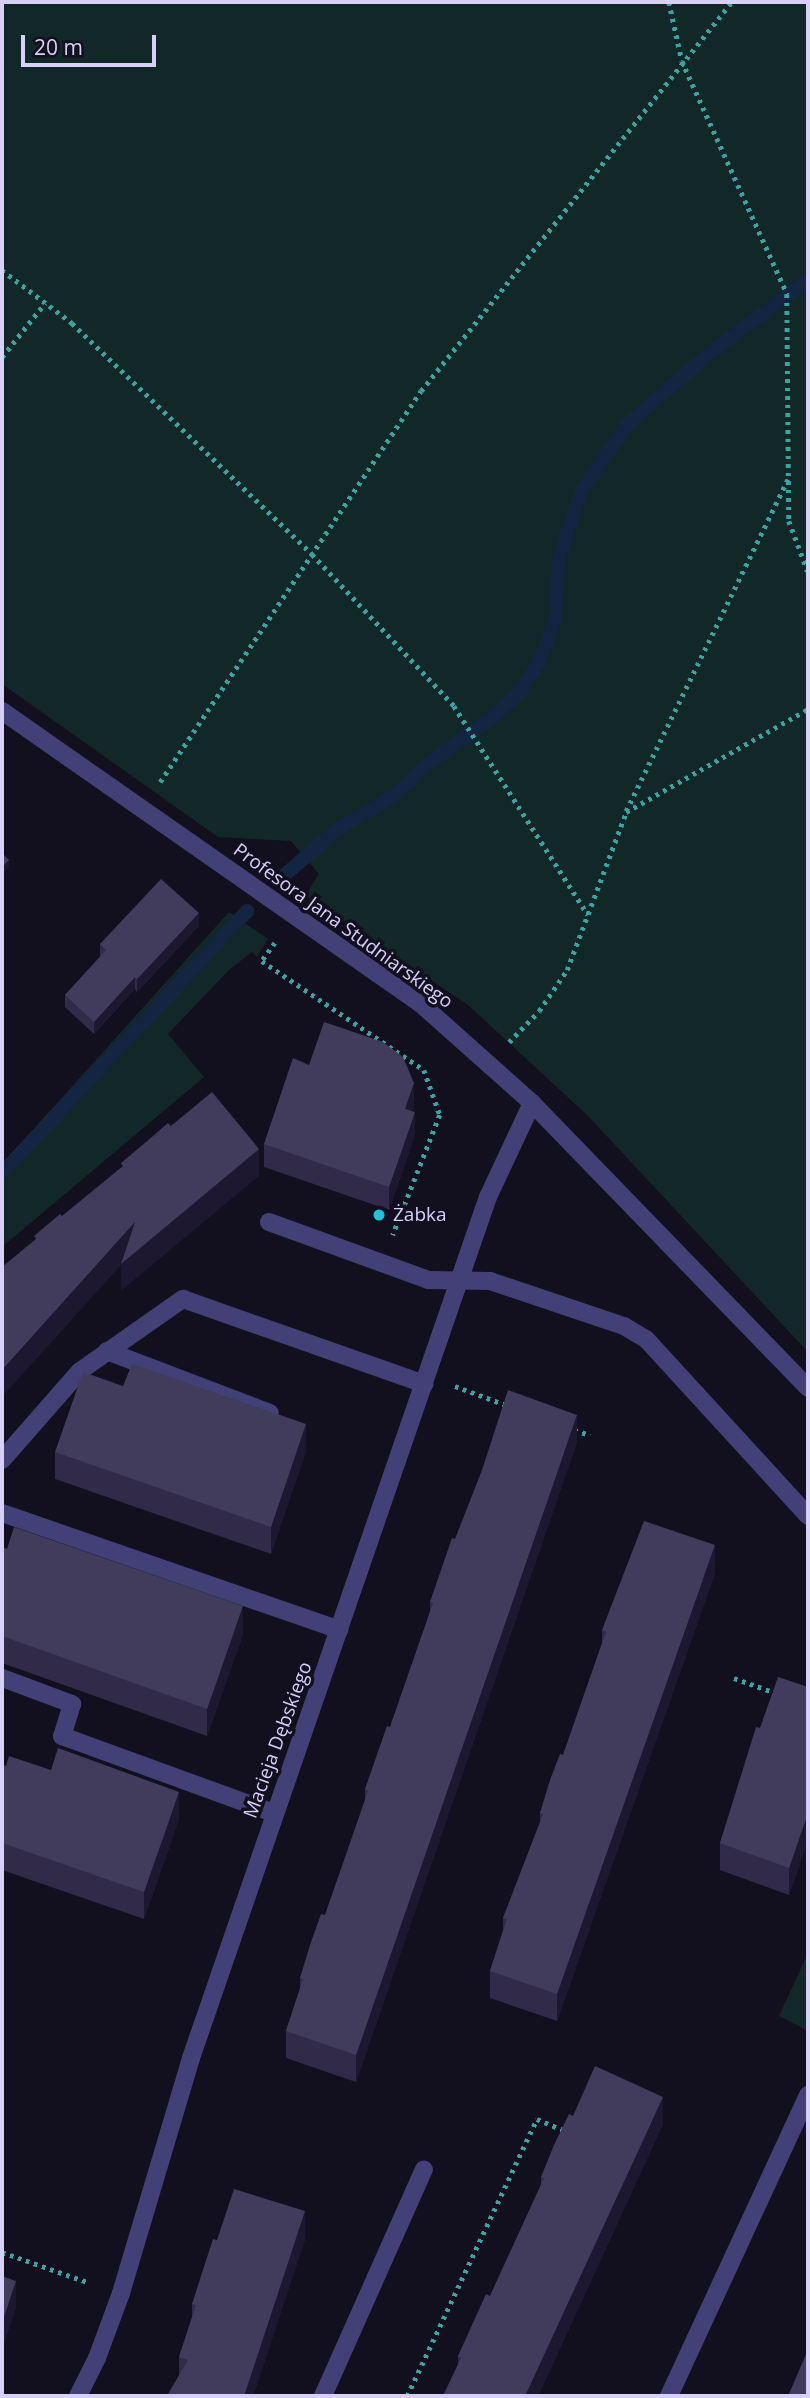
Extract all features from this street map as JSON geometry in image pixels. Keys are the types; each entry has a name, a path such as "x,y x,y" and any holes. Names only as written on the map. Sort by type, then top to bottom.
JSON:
{"street":[{"name":"Profesora Jana Studniarskiego","path":"2,710 421,1004 532,1102 808,1388"},
{"name":"Macieja Dębskiego","path":"78,2396 97,2358 121,2293 191,2058 488,1197 532,1102"},
{"path":"269,1222 428,1280 490,1280 624,1326 646,1339 808,1516"},
{"path":"2,1460 80,1371 183,1299 425,1384"},
{"path":"107,1351 285,1418"},
{"path":"2,1513 340,1630"},
{"path":"2,1678 72,1703 62,1736 274,1813"},
{"path":"669,2396 808,2095"},
{"path":"323,2396 424,2169"}],"path":[{"path":"669,2 682,61 787,294 789,521 808,572"},
{"path":"142,808 421,391 682,61 732,2"},
{"path":"2,270 72,323 312,554 454,706 588,915"},
{"path":"2,357 45,303"},
{"path":"489,1062 539,1011 567,970 626,812 789,477"},
{"path":"626,812 808,709"},
{"path":"275,943 262,961 424,1070 440,1115 382,1263"},
{"path":"451,1385 514,1408"},
{"path":"564,1426 590,1435"},
{"path":"734,1678 783,1695"},
{"path":"407,2396 537,2119 574,2136"},
{"path":"2,2252 121,2293"}],"green space":[{"path":"2,2 808,2 808,1352 588,1116 468,1005 305,896 319,874 291,841 218,837 2,684"},
{"path":"229,912 268,939 257,957 252,952 229,970 168,1034 204,1077 2,1247 2,1164"},
{"path":"808,1955 808,2031 779,2016"}],"building":[{"path":"2,853 9,860 2,867"},
{"path":"161,879 199,913 94,1022 65,995 106,950 100,944"},
{"path":"324,1022 383,1042 403,1057 414,1083 405,1109 415,1112 389,1187 264,1144 293,1058 309,1065"},
{"path":"212,1092 259,1149 121,1264 135,1222 2,1370 2,1267 36,1239 34,1236 60,1214 62,1216 123,1166 121,1163 168,1123 171,1126"},
{"path":"132,1364 306,1424 271,1527 55,1452 83,1372 123,1386"},
{"path":"508,1390 577,1415 356,2055 286,2031 303,1979 300,1978 310,1945 321,1914 325,1915 368,1791 365,1789 387,1726 390,1727 433,1603 430,1602 452,1538 455,1539 482,1470"},
{"path":"644,1521 715,1545 557,1994 490,1971 507,1919 503,1918 543,1814 540,1813 550,1780 560,1754 563,1755 606,1632 602,1630"},
{"path":"14,1527 243,1606 207,1709 2,1636 2,1547 7,1549"},
{"path":"778,1677 808,1687 808,1813 789,1868 720,1843 756,1727 760,1728"},
{"path":"58,1748 179,1792 144,1892 2,1843 2,1765 6,1766 9,1756 51,1770"},
{"path":"595,2066 663,2097 525,2396 443,2396 486,2294 490,2296 544,2178 541,2177 554,2145 569,2114 573,2116"},
{"path":"234,2189 305,2211 244,2396 167,2396 188,2360 179,2357 196,2305 192,2304 213,2239 217,2240"},
{"path":"2,2276 16,2281 2,2323"},
{"path":"807,2352 808,2396 788,2396"}],"waterway":[{"path":"281,878 338,829 395,795 428,764 494,716 520,692 539,662 555,620 559,558 581,492 627,425 706,356 808,280"},
{"path":"2,1173 247,911"}],"place":[{"name":"Żabka","path":"379,1215"}]}
